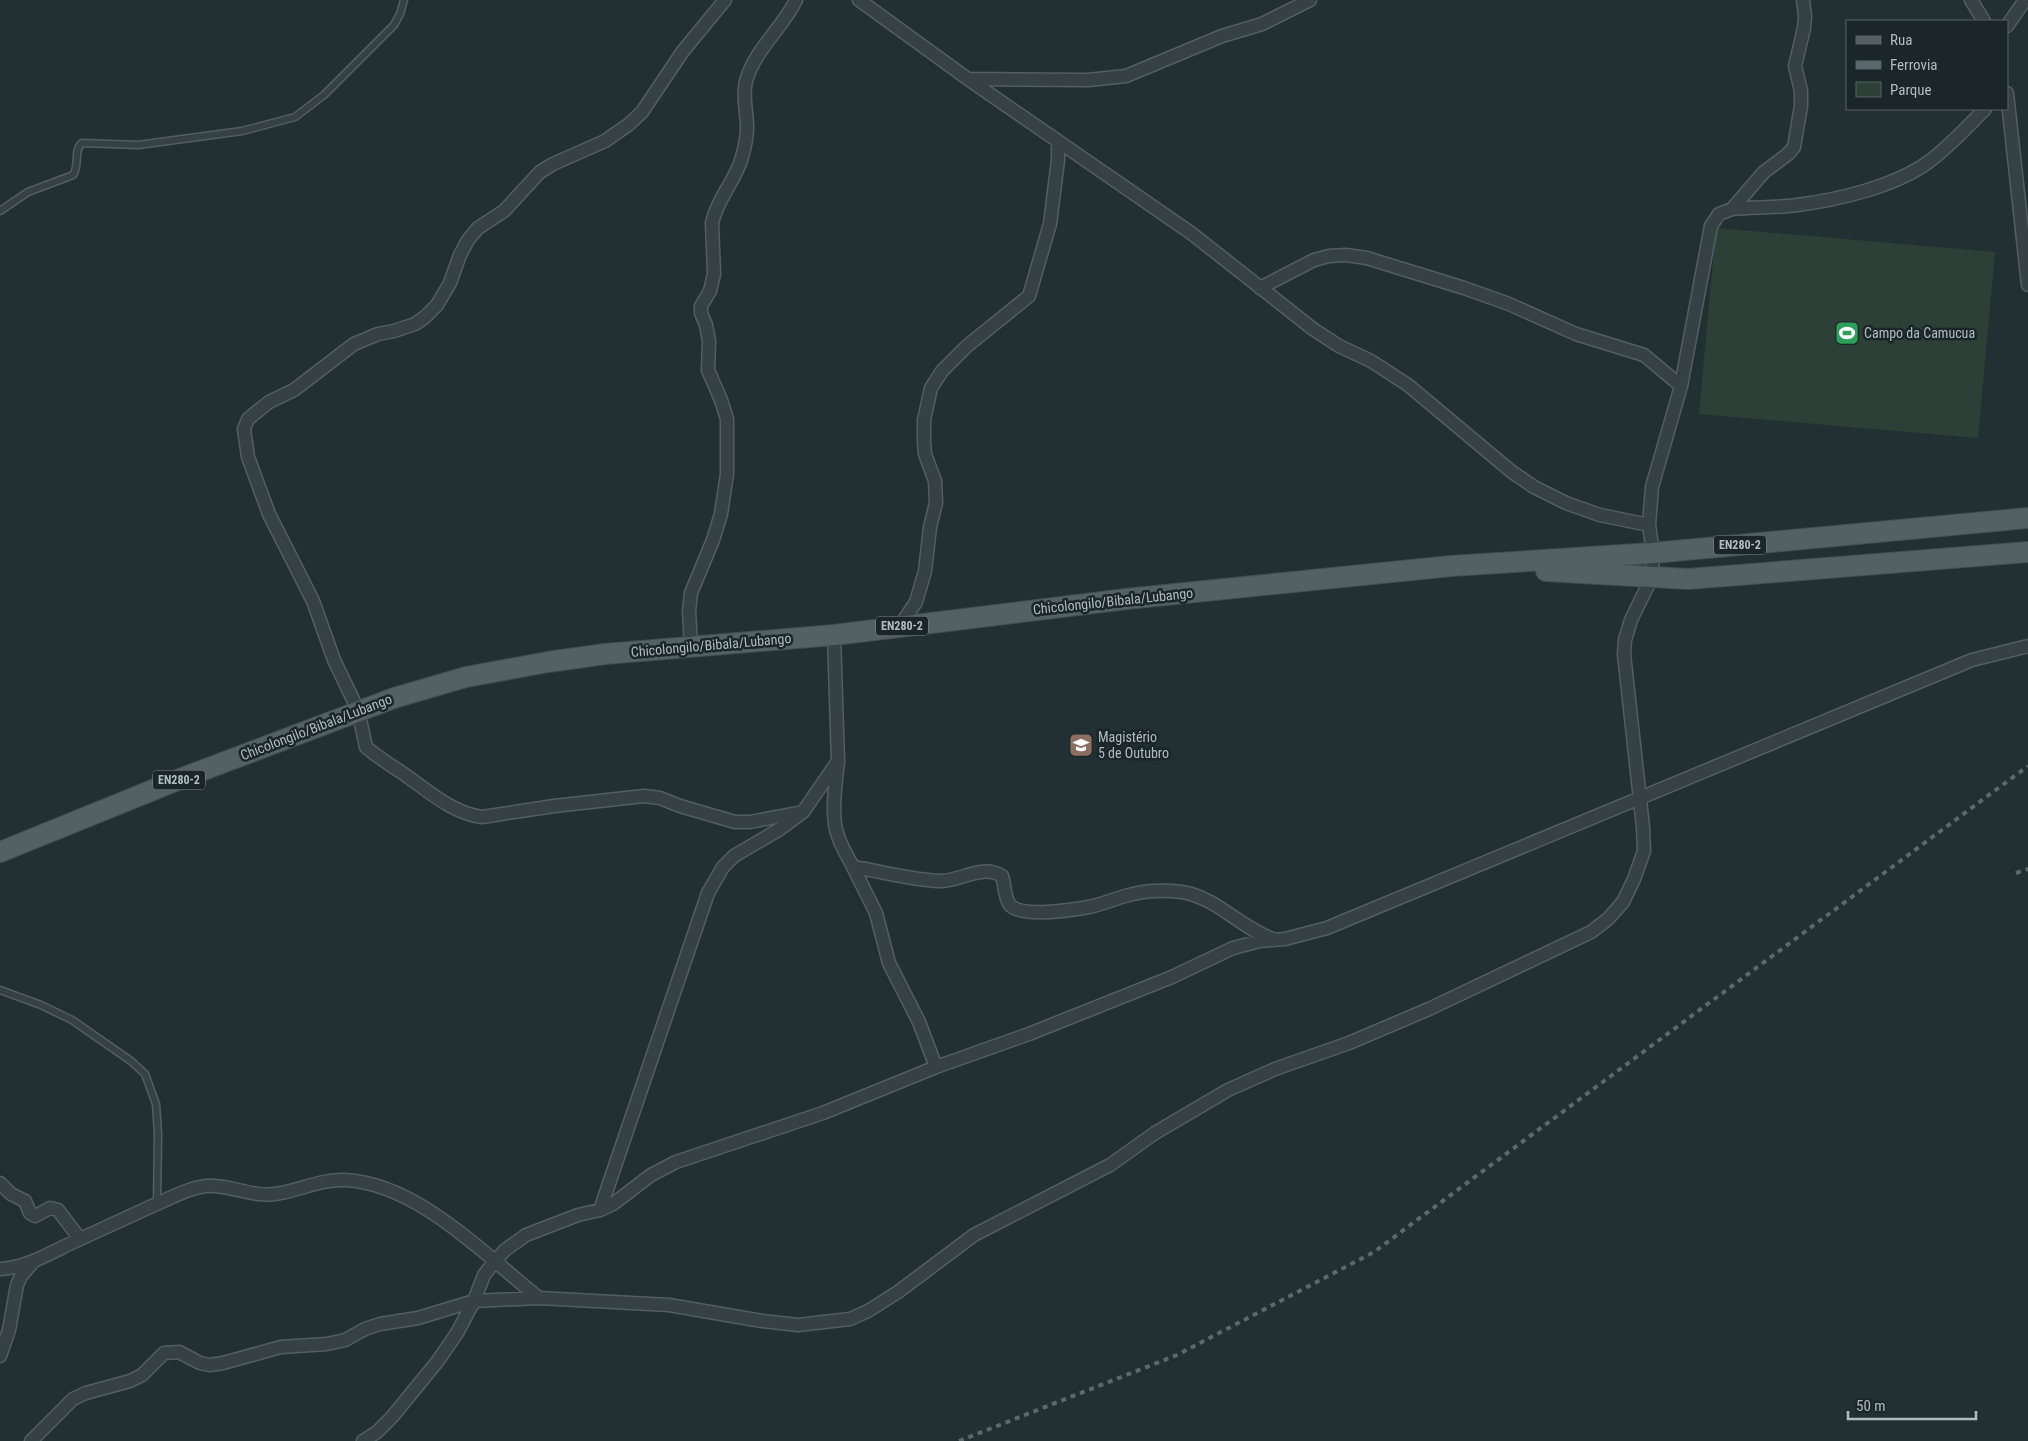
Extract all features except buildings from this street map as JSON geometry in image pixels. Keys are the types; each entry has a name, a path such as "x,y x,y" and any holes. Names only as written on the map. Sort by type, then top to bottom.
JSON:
{"main road":[{"name":"EN280-2","path":"1452,566 1653,553 2028,518"},
{"name":"EN280-2","path":"1452,566 1688,579 2028,552"},
{"name":"Chicolongilo/Bibala/Lubango","path":"0,852 184,777 358,710 425,688 498,670 604,654 834,635 1126,599 1452,566"}],"street":[{"path":"725,0 682,51 642,112 628,125 604,141 553,164 540,172 504,211 478,228 468,240 460,255 450,283 437,305 425,318 415,324 378,334 354,344 294,390 256,410 248,419 244,429 248,457 269,514 313,601 334,660 358,710 366,747 427,791 456,810 482,817 554,806 644,796 660,798 680,806 735,822 750,822 803,812"},
{"path":"691,646 689,611 691,593 713,540 721,514 727,474 728,419 708,370 709,341 706,325 701,313 701,306 710,291 714,274 712,223 714,215 742,158 747,126 744,92 750,69 758,54 789,14 796,0"},
{"path":"859,0 968,79 1190,233 1320,333 1339,346 1371,361 1408,385 1512,472 1534,487 1566,503 1600,515 1649,525"},
{"path":"968,79 1088,80 1126,76 1222,36 1262,24 1310,0"},
{"path":"1732,209 1764,172 1788,154 1794,146 1801,106 1801,91 1795,66 1804,28 1803,0"},
{"path":"1970,0 1983,20"},
{"path":"2008,25 2025,0"},
{"path":"2008,101 2028,285"},
{"path":"31,1441 73,1398 130,1381 142,1375 164,1353 178,1352 210,1365 223,1363 281,1347 327,1344 345,1340 365,1329 380,1324 418,1318 474,1301 539,1298 669,1305 762,1321 798,1325 850,1320 898,1292 974,1234 1110,1165 1155,1133 1228,1090 1275,1069 1349,1043 1429,1009 1591,932 1608,920 1623,902 1644,851 1624,654 1625,640 1631,620 1652,577 1653,553 1649,525 1652,488 1681,386 1711,226 1718,214 1732,209 1795,205 1820,201 1884,185 1912,172 1943,151 1984,110"},
{"path":"900,626 916,602 926,571 930,527 936,503 935,481 925,454 924,442 924,420 932,388 942,371 967,346 1029,296 1035,269 1050,224 1052,191 1058,160 1058,142"},
{"path":"1260,288 1314,260 1328,256 1367,258 1509,304 1584,336 1644,355 1681,386"},
{"path":"834,635 838,761 835,824 841,844 876,913 889,963 919,1022 936,1067"},
{"path":"363,1441 377,1432 392,1417 442,1354 474,1301 484,1275 505,1250 526,1236 578,1215 600,1210 613,1204 651,1175 676,1162 822,1113 936,1067 1029,1034 1172,977 1233,948 1260,941 1308,934 1327,928 1972,660 2028,646"},
{"path":"600,1210 705,902 715,878 734,856 780,829 803,812 838,761"},
{"path":"853,867 944,881 986,871 995,872 1002,876 1010,904 1015,909 1027,912 1089,907 1131,894 1150,891 1185,893 1217,905 1263,935 1276,940"},
{"path":"0,1269 34,1261 157,1204 204,1186 214,1186 253,1194 274,1194 343,1180 366,1182 385,1188 416,1204 465,1236 539,1298"},
{"path":"0,1183 11,1194 26,1201 30,1214 35,1216 50,1208 58,1210 80,1239"},
{"path":"0,1356 9,1330 17,1285 21,1276 34,1261"}],"lane":[{"path":"0,211 28,192 73,176 76,170 78,147 82,143 138,145 242,130 295,117 324,94 394,25 404,0"},
{"path":"0,990 41,1005 72,1020 131,1061 145,1074 152,1088 156,1104 158,1134 157,1204"}],"green space":[{"name":"Campo da Camucua","path":"1716,228 1995,252 1978,438 1699,414"}],"railway":[{"path":"959,1441 1177,1355 1374,1252 2028,766"},
{"path":"2016,873 2028,869"}],"place":[{"name":"Campo da Camucua","path":"1847,333"},
{"name":"Magistério 5 de Outubro","path":"1081,745"}]}
